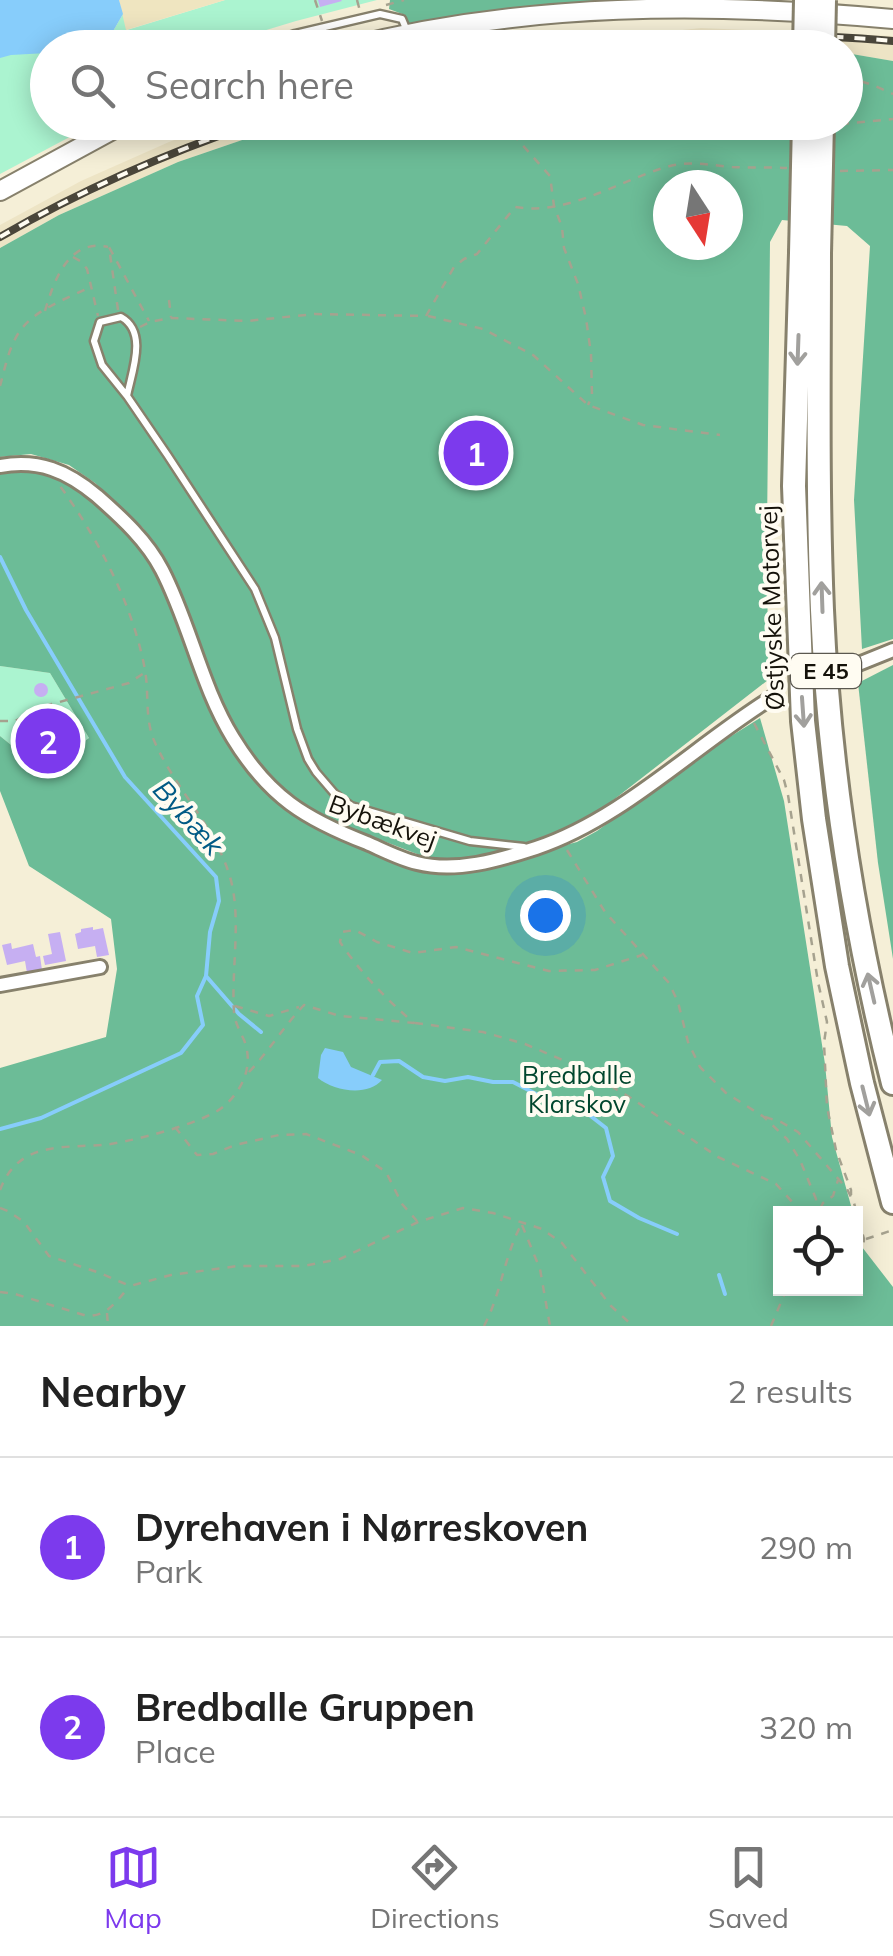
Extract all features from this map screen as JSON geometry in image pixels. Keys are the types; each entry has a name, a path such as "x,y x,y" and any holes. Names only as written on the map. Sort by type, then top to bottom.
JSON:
{"highway":[{"path":"805,30 806,0"},
{"path":"823,30 824,0"},
{"name":"Østjyske Motorvej","path":"805,140 822,612 830,723 864,959 893,1083"},
{"name":"Østjyske Motorvej","path":"820,140 794,486 803,722 837,966 893,1202"}],"street":[{"path":"421,30 534,14 615,9 743,9 893,19"},
{"path":"0,191 93,140"},
{"path":"0,466 20,462 44,465"},
{"name":"Bybækvej","path":"44,465 80,482 145,542 163,571 216,708 234,740 272,790 296,810 332,830 416,863 451,867 480,863 535,848 593,824 773,697"},
{"path":"856,665 893,650"},
{"path":"0,985 100,967"}],"lane":[{"path":"314,30 380,14 402,20 406,30"},
{"path":"127,396 137,336 131,322 119,317 100,322 94,340 102,365 127,396 255,589 275,638 308,759 334,793 352,806 470,841 535,848"},
{"path":"470,841 480,863"}],"path":[{"path":"316,0 324,27"},
{"path":"357,0 361,18"},
{"path":"863,81 893,94"},
{"path":"518,140 550,176 564,248 586,318 592,396 588,405"},
{"path":"426,316 454,268 477,254 514,206 536,210 580,200 673,165 793,168"},
{"path":"826,170 893,170"},
{"path":"45,311 52,285 70,256 95,244 109,247 150,322"},
{"path":"109,247 119,317"},
{"path":"70,256 86,269 100,322"},
{"path":"0,386 20,331 37,315 90,287"},
{"path":"169,300 171,318"},
{"path":"134,329 171,318 246,322 316,314 426,316 483,329 533,354 588,405 644,425 720,435"},
{"path":"44,465 95,543 125,601 145,673 152,736 217,844 230,877 236,928 234,1018 246,1045 248,1073"},
{"path":"0,722 16,720 45,706 81,698 145,673"},
{"path":"750,712 788,795 827,1022 824,1043 828,1112 836,1150 866,1239 863,1250"},
{"path":"560,839 605,912 669,984 700,1067 726,1093 764,1117 787,1139 800,1160 815,1206"},
{"path":"414,1023 387,1000 351,959 340,942 342,932 355,930 376,942 413,953 456,947 549,971 595,970 642,954"},
{"path":"234,1006 269,1016 304,1005 340,1016 482,1032 511,1040 579,1067 718,1157 776,1184 796,1206"},
{"path":"0,1190 4,1178 40,1150 127,1142 205,1120 239,1090 248,1073 304,1005"},
{"path":"764,1117 798,1132 851,1195"},
{"path":"174,1127 197,1155 279,1136 306,1134 334,1143 362,1155 386,1172 402,1204 418,1222"},
{"path":"823,1206 834,1196 839,1179"},
{"path":"0,1208 24,1222 49,1256 130,1286"},
{"path":"0,1292 97,1316 107,1312 130,1286 171,1275 238,1266 303,1266 340,1258 418,1222 463,1208 542,1228 562,1243 611,1306 633,1326"},
{"path":"484,1326 494,1308 510,1245 522,1224"},
{"path":"522,1224 540,1269 550,1326"},
{"path":"866,1239 893,1230"},
{"path":"770,1326 783,1296"},
{"path":"107,1312 108,1326"}],"shaded area":[{"path":"701,28 749,30 682,30"},
{"path":"863,35 893,36 893,61 863,56"},
{"path":"242,140 178,162 59,215 0,248 0,225 81,181 169,142"}],"green space":[{"path":"0,0 30,30 30,140 64,140 0,174"},
{"path":"225,0 377,0 267,30 127,30"},
{"path":"390,0 656,1 410,26 405,15 389,9"},
{"path":"123,14 127,30 114,30"},
{"path":"863,56 893,61 893,639 862,649 854,500 870,246 847,226 782,220 770,242 768,680 594,815 505,852 458,862 435,861 319,816 290,798 243,744 218,699 160,552 143,528 95,483 69,465 31,454 0,457 0,248 59,215 178,162 242,140 863,140"},
{"name":"Bredballe Klarskov","path":"34,471 69,482 112,516 138,544 162,583 220,731 261,787 279,803 323,828 446,872 461,872 577,842 760,718 784,801 825,1064 832,1137 851,1206 773,1206 773,1296 863,1296 863,1248 893,1287 893,1326 0,1326 0,1068 106,1037 117,969 111,919 29,866 0,791 0,736 43,771 89,738 50,673 0,666 0,473"},
{"path":"893,665 893,959 858,683"},
{"path":"0,666 50,673 89,738 43,771 0,736"}],"sand":[{"path":"119,0 225,0 126,30"}],"water":[{"path":"0,0 119,0 123,14 114,30 30,30 30,54 0,58"},
{"path":"325,1048 343,1052 351,1067 382,1080 359,1090 325,1083 318,1078"}],"building":[{"path":"318,0 341,0 342,1 320,7"},
{"path":"41,683 48,690 41,697 34,690"},
{"path":"60,725 69,737 37,758 28,746"},
{"path":"93,927 103,928 109,955 97,957 95,946 78,949 75,934"},
{"path":"60,932 66,961 45,965 43,956 52,954 48,934"},
{"path":"11,943 12,949 33,944 42,970 27,973 25,961 7,965 2,945"}],"waterway":[{"name":"Bybæk","path":"0,557 26,610 125,777 216,877 219,901 210,932 206,976 197,996 203,1025 181,1053 41,1118 0,1129"},
{"path":"206,976 239,1014 261,1032"},
{"path":"373,1075 380,1062 399,1061 423,1077 513,1082 540,1096 574,1103 606,1128 613,1156 603,1177 610,1201 677,1234"},
{"path":"719,1275 725,1294"}],"tunnel":[{"path":"773,697 856,665"}],"railway":[{"path":"863,39 893,41"},
{"path":"0,237 126,173 208,140"}],"place":[{"name":"Dyrehaven i Nørreskoven","path":"476,453"},
{"name":"Bredballe Gruppen","path":"48,741"}]}
